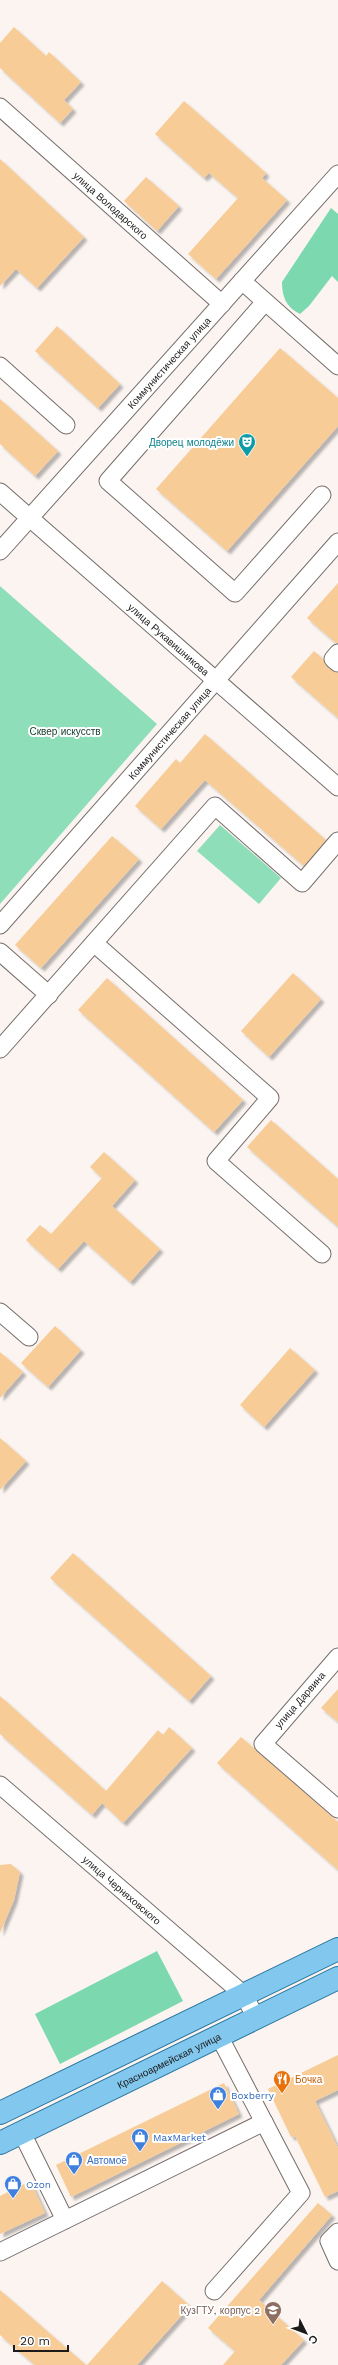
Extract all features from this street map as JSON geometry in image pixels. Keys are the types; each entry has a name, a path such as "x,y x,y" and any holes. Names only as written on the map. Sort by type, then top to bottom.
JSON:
{"main road":[{"path":"0,2113 338,1949"},
{"name":"Красноармейская улица","path":"0,2143 338,1978"}],"street":[{"name":"улица Володарского","path":"0,107 222,304"},
{"name":"Коммунистическая улица","path":"0,552 338,174"},
{"path":"242,281 338,366"},
{"path":"265,302 108,481 235,593 322,494"},
{"path":"0,366 66,425"},
{"name":"улица Рукавишникова","path":"0,492 338,787"},
{"name":"Коммунистическая улица","path":"0,925 338,542"},
{"path":"338,654 334,659 338,663"},
{"path":"0,1049 214,806 302,882 338,841"},
{"path":"94,943 270,1098 216,1161 322,1254"},
{"path":"0,952 48,995"},
{"path":"0,1312 29,1337"},
{"name":"улица Дарвина","path":"338,1657 263,1744 338,1809"},
{"name":"улица Черняховского","path":"0,1785 244,1995"},
{"path":"244,1995 256,2018"},
{"path":"214,2291 301,2193 219,2036"},
{"path":"0,2252 264,2122"},
{"path":"22,2133 65,2220"},
{"path":"338,2232 328,2241 338,2261"}],"green space":[{"path":"331,208 338,214 338,282 332,276 309,306 300,314 288,305 284,297 282,282"},
{"name":"Сквер искусств","path":"0,586 157,724 0,904"},
{"path":"220,825 281,878 259,904 197,851"},
{"path":"157,1951 183,2001 60,2064 35,2014"}],"building":[{"path":"14,27 46,56 49,52 81,82 64,100 73,109 60,123 0,68 0,43"},
{"path":"184,101 266,173 262,178 287,200 216,279 188,254 238,198 209,173 204,178 155,134"},
{"path":"0,159 84,237 37,288 16,269 0,286"},
{"path":"146,177 179,206 157,231 124,201"},
{"path":"57,326 120,384 98,408 35,351"},
{"name":"Дворец молодёжи","path":"280,348 338,398 338,426 227,551 156,489"},
{"path":"0,399 58,451 35,476 0,444"},
{"path":"338,583 338,643 336,643 307,618"},
{"path":"314,651 323,659 327,667 338,673 338,718 291,677"},
{"path":"205,734 326,840 304,866 205,780 161,829 135,806 176,759 180,763"},
{"path":"112,836 139,859 41,968 15,945"},
{"path":"293,973 321,999 269,1057 241,1031"},
{"path":"107,978 243,1100 214,1132 78,1010"},
{"path":"271,1120 338,1179 338,1227 247,1147"},
{"path":"104,1152 135,1180 112,1206 160,1249 130,1282 84,1241 58,1269 26,1240 40,1225 51,1234 102,1178 90,1167"},
{"path":"55,1326 81,1350 48,1387 21,1363"},
{"path":"290,1348 315,1370 264,1427 240,1405"},
{"path":"0,1352 23,1372 0,1398"},
{"path":"0,1438 26,1461 0,1490"},
{"path":"73,1553 211,1676 189,1701 50,1578"},
{"path":"338,1689 338,1722 321,1708"},
{"path":"0,1696 106,1791 158,1730 163,1735 169,1727 192,1748 123,1823 102,1803 92,1815 0,1734"},
{"path":"241,1737 338,1822 338,1870 217,1763"},
{"path":"11,1864 20,1872 14,1900 0,1933 0,1865"},
{"path":"338,2055 338,2090 315,2101 338,2148 338,2191 325,2197 295,2136 291,2137 268,2089"},
{"path":"224,2083 239,2114 71,2197 56,2165"},
{"path":"30,2181 45,2213 0,2234 0,2196"},
{"path":"318,2203 332,2215 259,2300 304,2340 281,2365 223,2365 235,2351 208,2328"},
{"path":"162,2281 190,2306 137,2365 87,2365"},
{"path":"0,2290 86,2365 35,2365 0,2335"}],"place":[{"name":"Дворец молодёжи","path":"247,457"},
{"name":"Бочка","path":"282,2094"},
{"name":"Boxberry","path":"218,2110"},
{"name":"MaxMarket","path":"140,2152"},
{"name":"Автомоё","path":"74,2175"},
{"name":"Ozon","path":"13,2199"},
{"name":"КузГТУ, корпус 2","path":"273,2325"}]}
